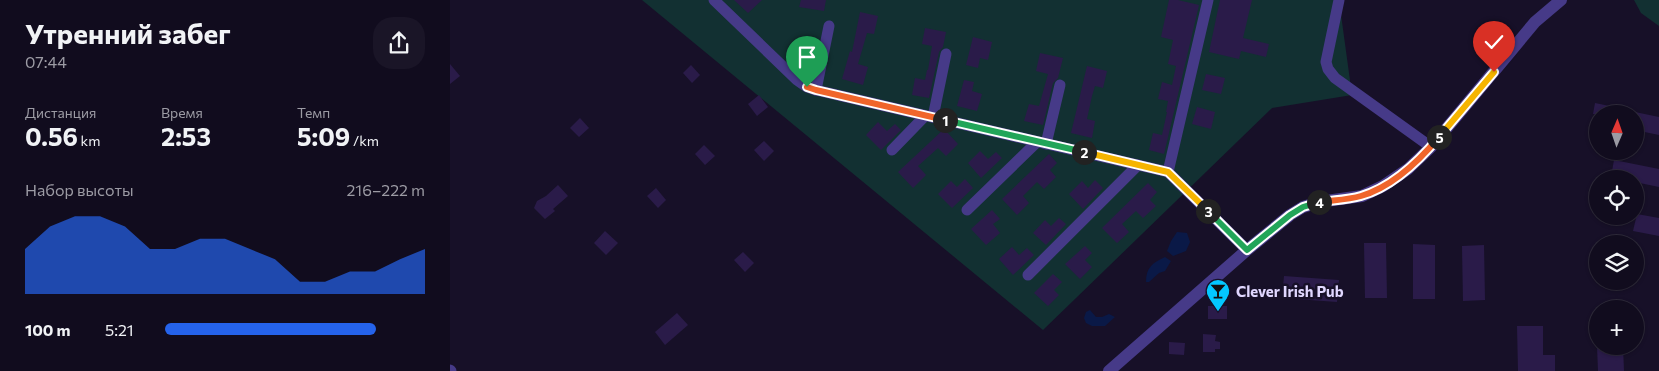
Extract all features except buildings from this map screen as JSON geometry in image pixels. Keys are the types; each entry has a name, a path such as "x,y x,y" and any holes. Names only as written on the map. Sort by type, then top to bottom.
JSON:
{"street":[{"path":"714,0 797,80 807,87 1168,172 1247,250"},
{"path":"1168,172 1208,0"},
{"path":"1339,0 1326,62 1328,69 1335,78 1431,147"},
{"path":"1109,371 1247,250 1290,215 1303,207 1319,202 1362,196 1383,186 1408,169 1431,147 1536,22 1561,0"},
{"path":"816,90 829,26"},
{"path":"892,150 929,116 946,54"},
{"path":"967,210 1042,143 1060,85"},
{"path":"1028,275 1138,165"}],"green space":[{"path":"642,0 1339,0 1352,95 1272,108 1043,330"},
{"path":"1634,0 1659,0 1659,26 1641,13"}],"water":[{"path":"1177,232 1187,233 1190,242 1186,251 1173,256 1167,251"},
{"path":"1165,257 1171,261 1165,271 1159,273 1149,282 1146,282 1147,273 1151,266"},
{"path":"1090,310 1096,317 1109,314 1115,317 1105,326 1092,326 1086,323 1084,318 1086,312"}],"place":[{"name":"Clever Irish Pub","path":"1218,312"}],"route":[{"path":"807,87 1168,172 1247,250 1290,215 1303,207 1319,202 1362,196 1383,186 1408,169 1431,147 1494,72"}]}
